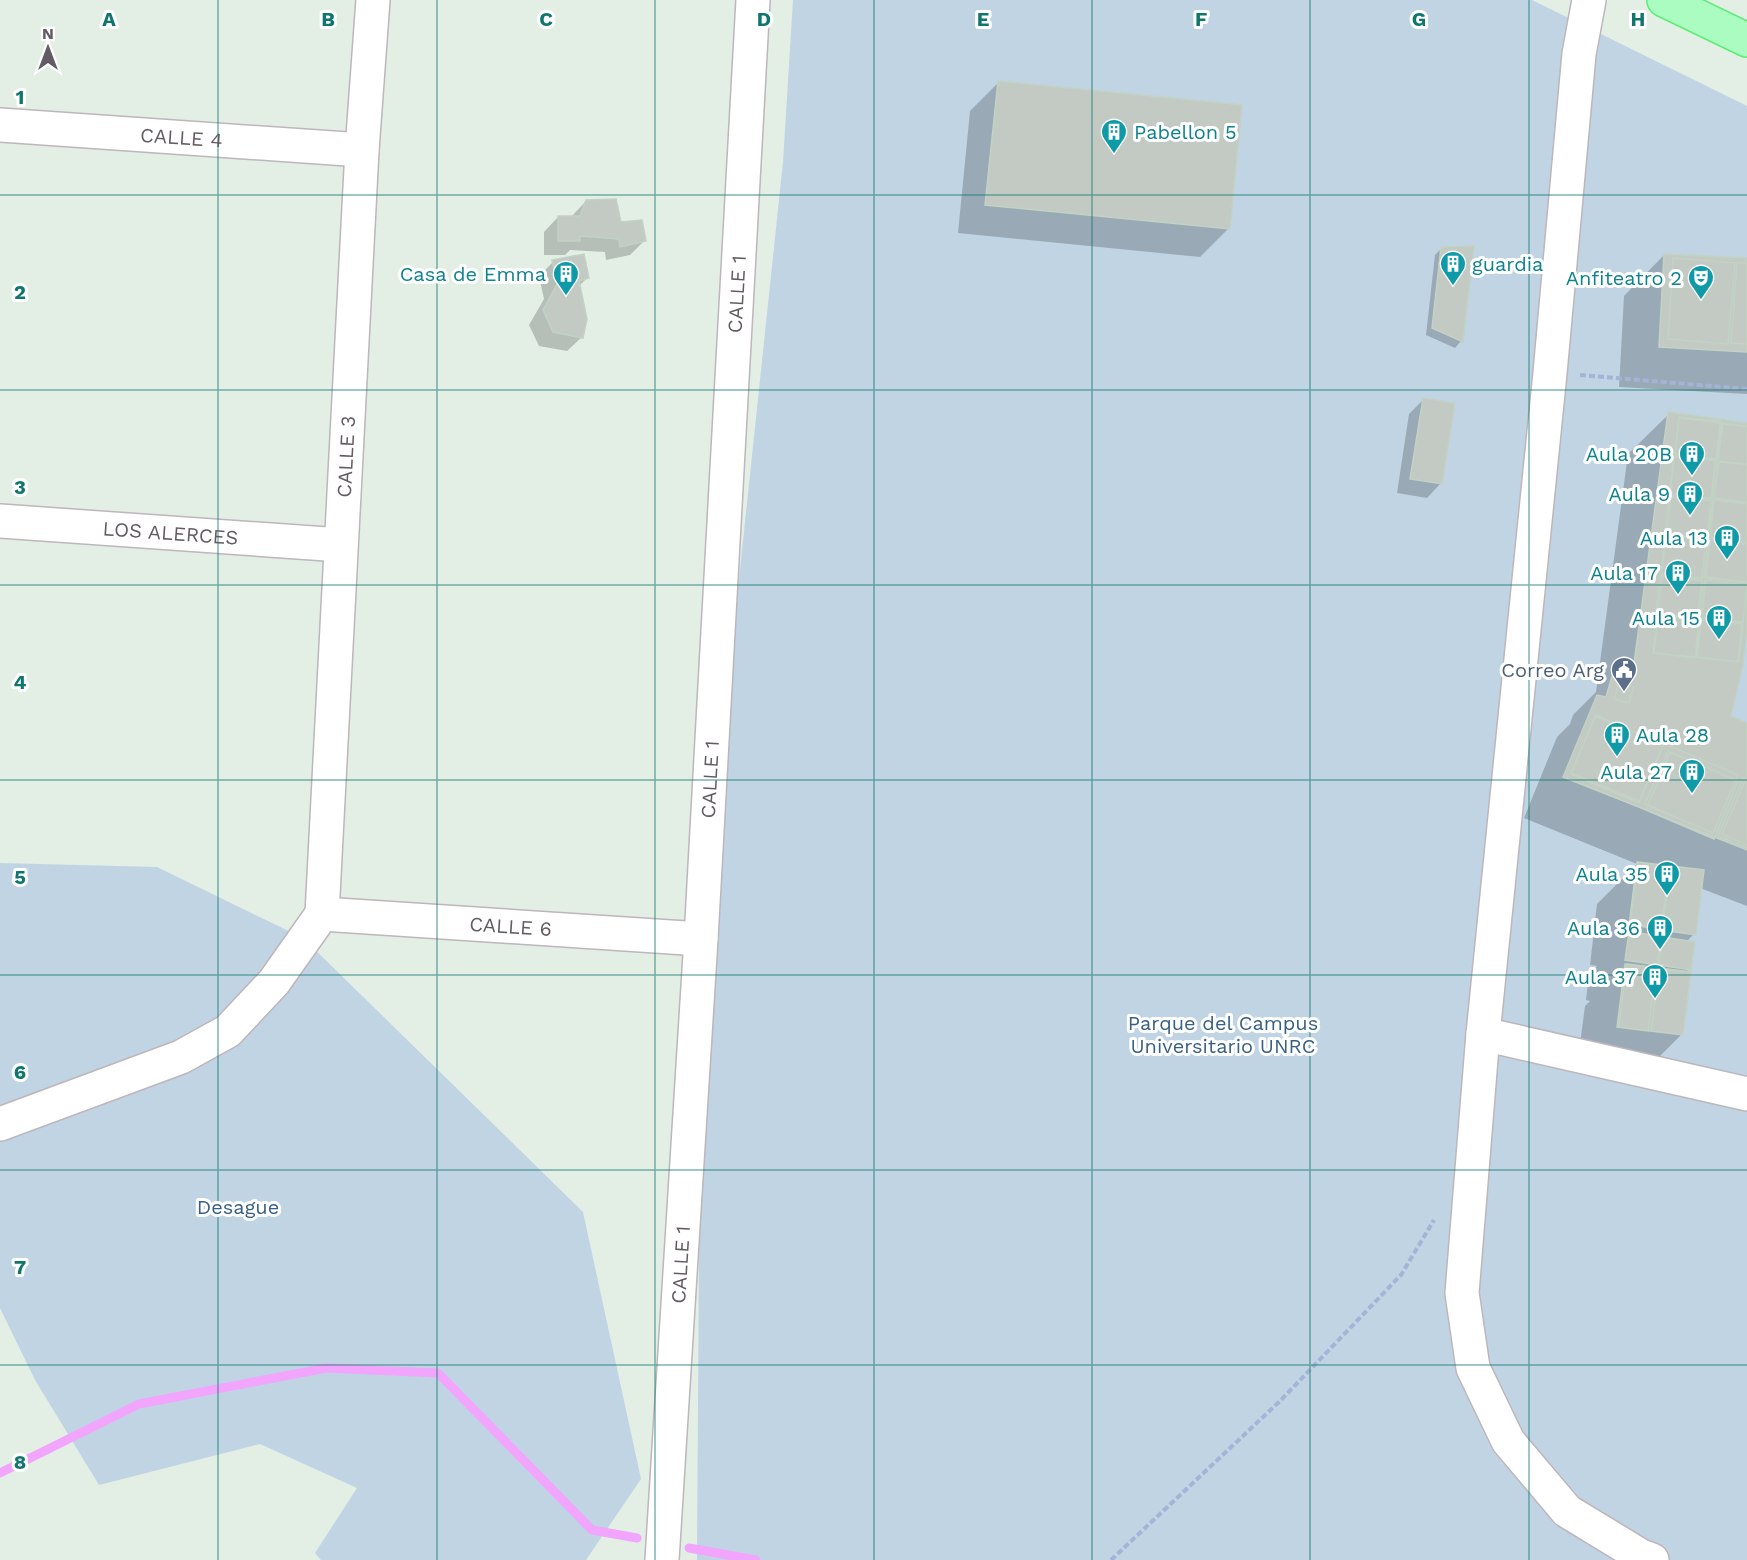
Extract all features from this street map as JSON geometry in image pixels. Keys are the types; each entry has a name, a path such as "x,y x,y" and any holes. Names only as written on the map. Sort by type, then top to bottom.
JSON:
{"main road":[{"path":"1664,0 1747,40"}],"street":[{"name":"CALLE 3","path":"322,914 362,150 373,0"},
{"name":"CALLE 1","path":"662,1560 701,939 753,0"},
{"path":"1589,0 1579,54 1550,373 1483,1034 1462,1293 1473,1368 1508,1441 1567,1511 1641,1556 1652,1560"},
{"name":"CALLE 4","path":"0,125 362,150"},
{"name":"LOS ALERCES","path":"0,521 341,544"},
{"name":"CALLE 6","path":"322,914 701,939"},
{"path":"0,1124 181,1057 228,1031 274,982 322,914"},
{"path":"1483,1034 1747,1094"}],"path":[{"path":"1550,373 1747,389"},
{"path":"1111,1560 1279,1402 1401,1275 1437,1214"}],"green space":[{"name":"Parque del Campus Universitario UNRC","path":"793,0 1532,0 1747,106 1747,1560 697,1560 701,939 783,162"},
{"name":"Desague","path":"0,863 157,867 303,938 583,1212 641,1479 586,1560 321,1560 315,1553 357,1488 260,1444 99,1485 35,1380 0,1308"}],"building":[{"name":"Pabellon 5","path":"998,81 1242,105 1230,229 985,205"},
{"path":"616,199 621,222 642,220 646,241 620,247 619,239 580,236 580,241 558,241 558,216 580,216 586,200"},
{"name":"guardia","path":"1474,246 1463,342 1432,328 1441,247"},
{"name":"Casa de Emma","path":"584,254 589,278 579,281 587,319 583,338 553,332 543,310 557,284 552,260"},
{"name":"Anfiteatro 2","path":"1664,254 1747,258 1747,352 1659,347"},
{"name":"Anfiteatro 2","path":"1673,258 1735,263 1728,344 1668,339"},
{"path":"1737,263 1747,263 1747,344 1731,343"},
{"path":"1423,398 1455,403 1442,484 1410,479"},
{"path":"1668,412 1747,423 1747,630 1743,665 1731,716 1747,723 1747,850 1563,777 1597,695 1606,697 1613,673 1632,678"},
{"path":"1679,417 1721,421 1717,459 1675,454"},
{"path":"1679,418 1720,423 1716,461 1675,456"},
{"path":"1722,423 1747,426 1747,502 1714,498"},
{"path":"1723,424 1747,427 1747,464 1718,461"},
{"name":"Aula 20B","path":"1674,456 1715,460 1711,498 1669,494"},
{"name":"Aula 20B","path":"1674,457 1716,461 1712,499 1670,495"},
{"path":"1719,462 1747,465 1747,502 1714,498"},
{"name":"Aula 9","path":"1671,496 1713,500 1708,538 1667,534"},
{"name":"Aula 9","path":"1669,497 1711,501 1707,539 1665,534"},
{"path":"1714,500 1747,504 1747,542 1710,538"},
{"path":"1714,500 1747,503 1747,542 1710,538"},
{"path":"1714,500 1747,504 1747,542 1710,538"},
{"path":"1665,536 1706,540 1702,578 1661,574"},
{"path":"1666,536 1708,540 1704,578 1662,574"},
{"name":"Aula 13","path":"1710,540 1747,544 1747,583 1706,578"},
{"name":"Aula 13","path":"1710,540 1747,544 1747,582 1706,577"},
{"name":"Aula 17","path":"1660,575 1702,580 1697,618 1656,613"},
{"name":"Aula 17","path":"1662,576 1703,581 1699,618 1658,614"},
{"path":"1705,580 1747,585 1743,622 1701,618"},
{"path":"1706,580 1747,585 1743,623 1702,618"},
{"path":"1658,615 1699,619 1695,657 1653,653"},
{"path":"1658,616 1699,620 1695,658 1654,653"},
{"name":"Aula 15","path":"1701,620 1743,624 1739,662 1697,657"},
{"name":"Aula 15","path":"1701,620 1742,624 1738,662 1696,657"},
{"name":"Correo Arg","path":"1619,683 1634,687 1629,703 1614,699"},
{"name":"Aula 28","path":"1596,715 1664,744 1639,801 1571,773"},
{"name":"Aula 28","path":"1595,716 1663,745 1639,803 1571,774"},
{"name":"Aula 27","path":"1670,746 1738,775 1713,833 1645,804"},
{"name":"Aula 27","path":"1670,752 1738,781 1714,839 1646,810"},
{"path":"1747,776 1747,845 1722,834"},
{"path":"1743,778 1747,780 1747,848 1718,836"},
{"path":"1637,862 1669,866 1661,929 1629,925"},
{"name":"Aula 35","path":"1638,862 1704,870 1696,935 1630,924"},
{"path":"1671,866 1704,870 1696,935 1662,930"},
{"path":"1629,932 1661,936 1657,965 1625,960"},
{"name":"Aula 36","path":"1629,932 1695,942 1691,970 1625,960"},
{"path":"1663,937 1695,942 1691,970 1659,965"},
{"path":"1625,964 1656,968 1648,1031 1617,1027"},
{"name":"Aula 37","path":"1627,964 1691,972 1683,1035 1619,1027"},
{"path":"1659,969 1691,972 1683,1035 1651,1031"}],"waterway":[{"path":"0,1473 139,1404 326,1368 438,1373 592,1530 637,1538"},
{"path":"689,1548 756,1560"}],"place":[{"name":"Pabellon 5","path":"1114,155"},
{"name":"guardia","path":"1453,287"},
{"name":"Casa de Emma","path":"566,297"},
{"name":"Anfiteatro 2","path":"1701,301"},
{"name":"Aula 20B","path":"1692,477"},
{"name":"Aula 9","path":"1690,517"},
{"name":"Aula 13","path":"1727,561"},
{"name":"Aula 17","path":"1678,596"},
{"name":"Aula 15","path":"1719,641"},
{"name":"Correo Arg","path":"1624,693"},
{"name":"Aula 28","path":"1617,758"},
{"name":"Aula 27","path":"1692,795"},
{"name":"Aula 35","path":"1667,897"},
{"name":"Aula 36","path":"1660,951"},
{"name":"Aula 37","path":"1655,1000"}]}
